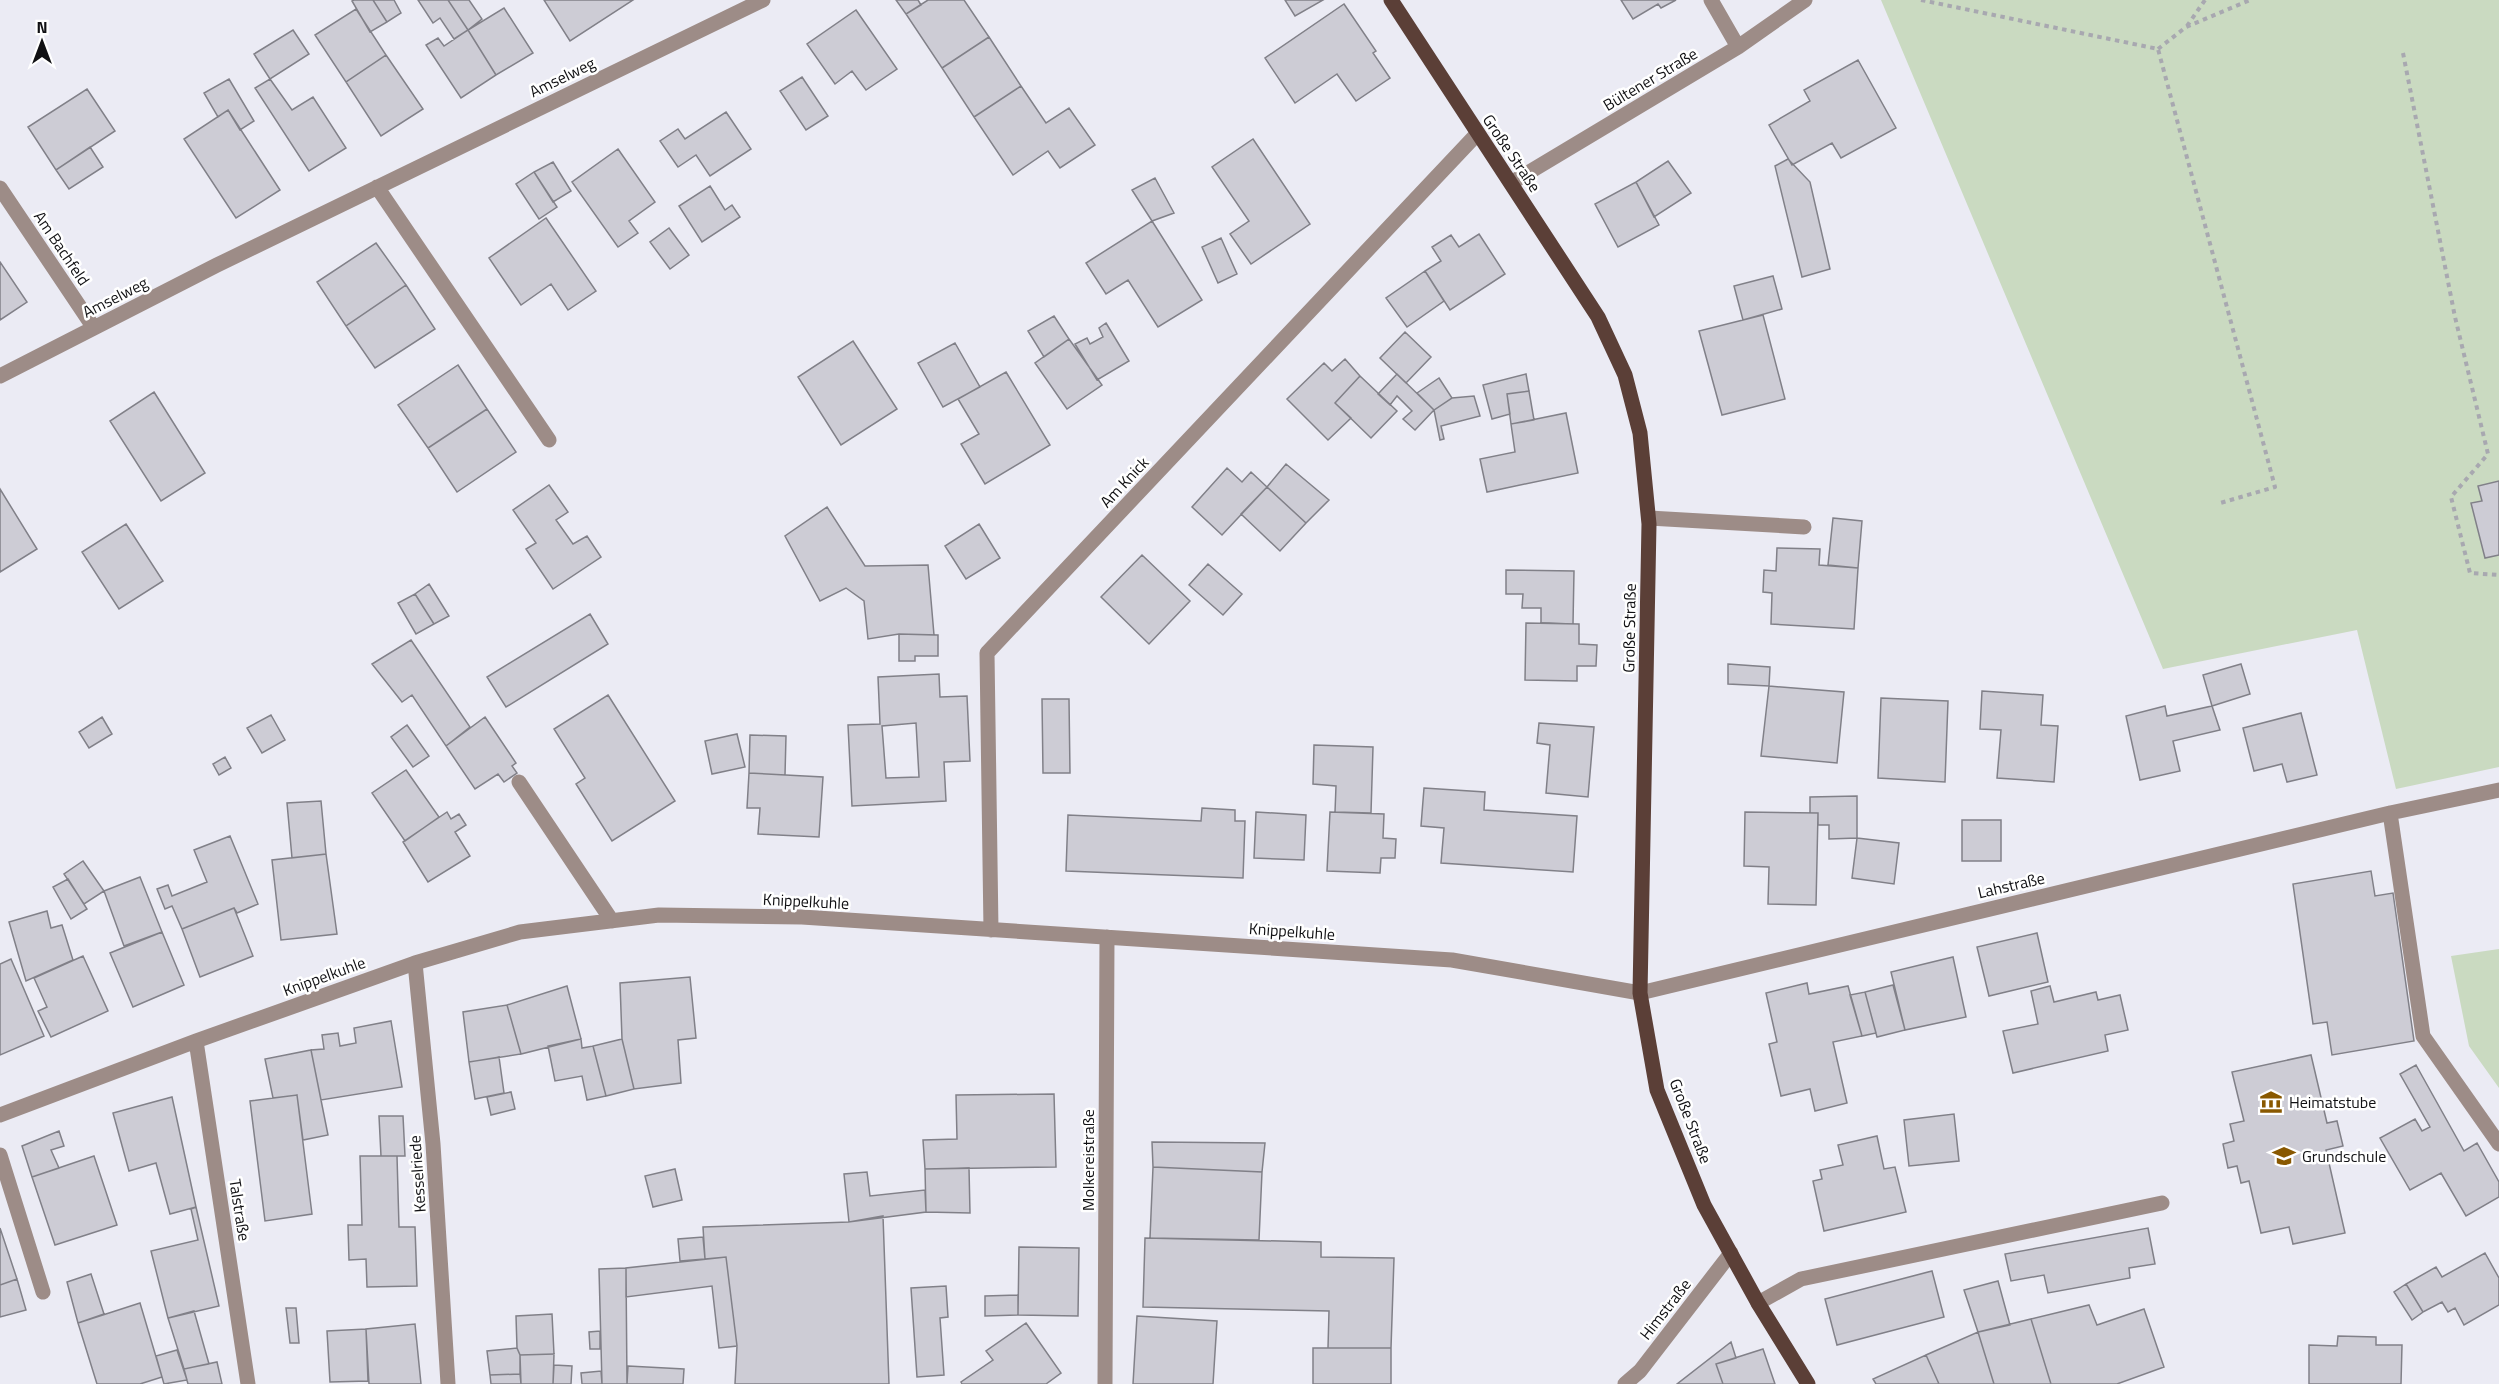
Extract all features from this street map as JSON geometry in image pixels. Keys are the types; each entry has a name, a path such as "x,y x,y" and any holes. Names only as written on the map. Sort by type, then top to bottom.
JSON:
{"main road":[{"name":"Große Straße","path":"1391,0 1598,317 1625,375 1640,433 1649,518 1640,993 1658,1090 1704,1205 1758,1303 1808,1384"}],"street":[{"name":"Amselweg","path":"0,376 377,187 763,0"},
{"path":"1711,0 1738,47"},
{"name":"Bültener Straße","path":"1510,183 1738,47 1805,0"},
{"name":"Am Knick","path":"991,930 987,653 1477,134"},
{"path":"377,187 549,440"},
{"name":"Am Bachfeld","path":"0,188 94,328"},
{"path":"1649,518 1804,527"},
{"path":"519,782 612,921"},
{"name":"Lahstraße","path":"1640,993 2390,813 2499,790"},
{"path":"2390,813 2423,1036 2499,1144"},
{"name":"Knippelkuhle","path":"0,1115 196,1041 415,963 520,932 659,915 802,917 1452,960 1640,993"},
{"name":"Molkereistraße","path":"1105,1384 1107,937"},
{"name":"Kesselriede","path":"415,963 433,1144 448,1384"},
{"name":"Talstraße","path":"196,1041 248,1384"},
{"path":"0,1155 43,1292"},
{"path":"1758,1303 1801,1279 2162,1203"},
{"name":"Himstraße","path":"1625,1384 1640,1371 1731,1253"}],"path":[{"path":"1921,0 2158,49 2186,27 2250,0"},
{"path":"2186,27 2205,0"},
{"path":"2158,49 2275,487 2217,504"},
{"path":"2403,52 2455,317 2488,454 2451,497 2470,573 2499,575"}],"green space":[{"path":"1881,0 2499,0 2499,767 2396,789 2357,630 2163,669"},
{"path":"2499,949 2499,1088 2469,1046 2451,956"}],"building":[{"path":"373,0 387,22 370,32 352,1"},
{"path":"373,0 394,0 401,13 387,22"},
{"path":"418,0 448,0 468,30 454,39 440,18 433,23"},
{"path":"448,0 469,0 482,19 468,30"},
{"path":"544,0 633,0 570,41"},
{"path":"896,0 918,0 921,5 906,14"},
{"path":"928,0 964,0 989,37 942,68 906,14"},
{"path":"1285,0 1323,0 1295,16"},
{"path":"1621,0 1676,0 1661,8 1658,4 1633,19"},
{"path":"1344,4 1376,51 1373,53 1390,78 1356,101 1337,74 1295,103 1265,58"},
{"path":"504,8 533,53 496,75 468,30"},
{"path":"356,9 386,55 346,82 315,35"},
{"path":"856,10 897,69 866,90 852,71 835,84 807,44"},
{"path":"293,30 309,54 270,79 254,54"},
{"path":"468,30 496,75 461,98 426,45 438,38 444,46"},
{"path":"989,37 1021,86 974,117 942,68"},
{"path":"386,55 423,109 381,136 346,82"},
{"path":"1858,60 1896,128 1841,158 1832,143 1792,165 1769,125 1810,101 1804,90"},
{"path":"802,77 828,116 806,130 780,91"},
{"path":"229,79 254,121 240,130 228,110 218,117 204,93"},
{"path":"270,79 292,110 313,97 346,148 309,171 255,88"},
{"path":"1021,86 1046,123 1069,108 1095,145 1060,168 1048,151 1013,175 974,117"},
{"path":"87,89 115,131 56,170 28,127"},
{"path":"228,110 280,190 236,218 184,139"},
{"path":"726,112 751,149 710,176 696,155 678,167 660,141 678,129 685,139"},
{"path":"1253,139 1310,224 1251,264 1230,234 1249,221 1212,167"},
{"path":"90,147 103,167 69,189 56,170"},
{"path":"618,149 655,202 629,221 638,233 618,247 572,182"},
{"path":"1788,159 1810,182 1830,269 1802,277 1775,166"},
{"path":"1668,161 1691,193 1654,217 1636,182"},
{"path":"553,162 571,191 553,202 534,172"},
{"path":"534,172 557,207 539,219 516,184"},
{"path":"1155,178 1174,213 1152,221 1132,190"},
{"path":"1636,182 1659,225 1618,247 1595,204"},
{"path":"710,186 725,210 732,205 740,217 702,242 679,206"},
{"path":"546,218 596,291 568,310 551,284 521,305 489,258"},
{"path":"1152,221 1202,300 1158,327 1128,280 1106,294 1086,263"},
{"path":"669,228 689,255 670,269 650,242"},
{"path":"1479,234 1505,274 1450,310 1425,271 1441,261 1432,247 1451,235 1459,247"},
{"path":"1221,238 1237,274 1218,283 1202,247"},
{"path":"376,243 406,285 346,326 317,282"},
{"path":"0,262 27,302 0,320"},
{"path":"1425,271 1444,301 1407,327 1386,298"},
{"path":"1773,276 1782,309 1743,320 1734,286"},
{"path":"406,285 435,329 375,368 346,326"},
{"path":"1763,315 1785,399 1722,415 1699,331"},
{"path":"1054,316 1069,339 1044,357 1028,331"},
{"path":"1106,323 1129,361 1097,380 1075,344 1087,338 1090,344 1103,337 1099,328"},
{"path":"1405,332 1431,357 1406,383 1380,358"},
{"path":"1069,339 1102,385 1067,409 1035,363"},
{"path":"853,341 897,409 841,445 798,377"},
{"path":"955,343 980,387 943,407 918,363"},
{"path":"1345,359 1360,376 1335,403 1351,418 1328,440 1287,399 1324,363 1332,371"},
{"path":"458,365 487,409 428,448 398,405"},
{"path":"1006,372 1050,445 985,484 961,444 979,434 958,399"},
{"path":"1397,374 1434,410 1415,430 1403,419 1412,411 1397,396 1390,405 1378,394"},
{"path":"1526,374 1529,391 1507,394 1510,414 1492,419 1483,385"},
{"path":"1360,376 1397,411 1371,438 1335,403"},
{"path":"1439,378 1452,398 1434,410 1417,393"},
{"path":"1529,391 1534,420 1511,424 1507,394"},
{"path":"154,392 205,473 161,501 110,421"},
{"path":"1474,396 1480,416 1441,426 1444,439 1440,440 1434,410 1452,398"},
{"path":"487,409 516,452 457,492 428,448"},
{"path":"1566,413 1578,473 1487,492 1480,459 1515,452 1511,424"},
{"path":"1286,464 1329,500 1306,523 1267,487"},
{"path":"1227,468 1242,482 1251,472 1267,487 1222,535 1192,507"},
{"path":"2499,481 2499,555 2485,558 2471,503 2482,501 2478,486"},
{"path":"549,485 568,512 556,520 573,544 587,536 601,557 553,589 526,549 536,543 513,510"},
{"path":"1267,487 1306,523 1280,551 1241,514"},
{"path":"0,489 37,549 0,572"},
{"path":"827,507 865,566 928,565 934,635 899,634 868,639 864,601 846,588 820,601 785,536"},
{"path":"1833,518 1862,521 1858,568 1828,565"},
{"path":"126,524 163,581 119,609 82,552"},
{"path":"979,524 1000,558 966,579 945,546"},
{"path":"1777,548 1820,549 1819,565 1858,568 1854,629 1771,624 1772,593 1763,592 1764,570 1776,571"},
{"path":"1142,555 1190,601 1149,644 1101,597"},
{"path":"1208,564 1242,594 1223,615 1189,585"},
{"path":"1506,570 1574,571 1573,624 1541,623 1541,608 1522,608 1523,594 1506,594"},
{"path":"429,584 449,616 434,624 415,594"},
{"path":"415,594 434,624 416,634 398,603"},
{"path":"590,614 608,644 506,707 487,677"},
{"path":"1526,623 1579,624 1579,644 1597,645 1596,666 1577,666 1577,681 1525,680"},
{"path":"899,634 938,635 938,656 915,656 915,661 899,661"},
{"path":"411,640 470,727 446,746 412,695 402,702 372,664"},
{"path":"1728,664 1770,667 1769,686 1728,684"},
{"path":"2241,664 2250,694 2212,706 2203,675"},
{"path":"939,674 940,697 967,696 970,761 944,762 946,801 852,806 848,725 880,724 878,677","holes":["916,723 919,777 886,778 882,726"]},
{"path":"1769,686 1844,692 1837,763 1761,756"},
{"path":"1982,691 2043,695 2041,725 2058,726 2054,782 1997,778 2001,730 1980,729"},
{"path":"608,695 675,801 612,841 576,784 585,778 554,729"},
{"path":"1881,698 1948,701 1945,782 1878,778"},
{"path":"1042,699 1069,699 1070,773 1043,773"},
{"path":"2165,706 2167,716 2212,706 2220,730 2173,741 2180,771 2140,780 2126,716"},
{"path":"2301,713 2317,775 2287,782 2282,764 2254,771 2243,728"},
{"path":"271,715 285,740 262,753 247,728"},
{"path":"102,717 112,734 89,748 79,732"},
{"path":"485,717 516,763 512,766 517,773 504,782 498,774 475,789 446,746"},
{"path":"1539,723 1594,727 1588,797 1546,793 1550,745 1537,743"},
{"path":"407,725 429,756 413,767 391,737"},
{"path":"737,734 745,767 712,774 705,741"},
{"path":"750,735 786,736 785,775 749,773"},
{"path":"1314,745 1373,747 1371,813 1335,812 1336,786 1313,784"},
{"path":"225,757 231,768 219,775 213,764"},
{"path":"406,770 439,817 405,841 372,793"},
{"path":"749,773 823,777 819,837 758,834 760,808 747,808"},
{"path":"1424,788 1485,792 1484,810 1577,816 1573,872 1441,863 1444,828 1421,826"},
{"path":"1857,796 1857,838 1829,839 1829,825 1818,825 1818,813 1810,813 1810,797"},
{"path":"321,801 326,854 292,858 287,803"},
{"path":"1202,808 1235,810 1235,821 1245,821 1243,878 1066,871 1068,815 1201,821"},
{"path":"447,812 451,819 459,814 466,825 455,832 470,856 428,882 403,842"},
{"path":"1256,812 1306,815 1304,860 1254,858"},
{"path":"1330,812 1384,814 1383,838 1396,839 1395,858 1381,858 1380,873 1327,871"},
{"path":"1745,812 1818,813 1816,905 1768,904 1769,867 1744,866"},
{"path":"1962,820 2001,820 2001,861 1962,861"},
{"path":"230,836 258,904 237,913 234,908 182,929 172,906 165,909 157,889 168,885 172,896 207,882 194,850"},
{"path":"1857,838 1899,843 1894,884 1852,878"},
{"path":"326,854 337,934 281,940 272,860"},
{"path":"83,861 104,891 84,904 64,874"},
{"path":"2371,871 2375,896 2393,893 2414,1041 2332,1055 2327,1022 2313,1024 2293,884"},
{"path":"140,877 162,932 124,946 104,891"},
{"path":"68,879 87,909 71,919 53,887"},
{"path":"234,908 253,956 200,977 182,929"},
{"path":"47,911 51,928 62,925 73,960 26,981 9,922"},
{"path":"162,932 184,985 133,1007 110,953"},
{"path":"2037,933 2048,982 1989,996 1977,947"},
{"path":"83,956 108,1011 51,1037 38,1011 47,1007 34,978"},
{"path":"1953,957 1966,1017 1905,1030 1891,972"},
{"path":"11,959 44,1036 0,1055 0,964"},
{"path":"690,977 696,1038 678,1040 681,1083 634,1089 622,1039 620,983"},
{"path":"1807,983 1809,994 1848,986 1862,1036 1833,1042 1847,1103 1815,1111 1810,1089 1781,1096 1769,1044 1777,1042 1766,993"},
{"path":"1893,985 1905,1030 1877,1037 1865,992"},
{"path":"567,986 581,1039 521,1054 507,1005"},
{"path":"2050,986 2054,1002 2096,992 2098,1000 2120,995 2128,1030 2105,1035 2108,1051 2013,1073 2003,1031 2038,1024 2031,991"},
{"path":"1865,992 1876,1033 1862,1036 1850,995"},
{"path":"507,1005 521,1054 469,1062 463,1012"},
{"path":"391,1021 402,1087 321,1100 311,1050 324,1049 322,1035 338,1033 340,1046 356,1043 354,1028"},
{"path":"581,1039 582,1048 593,1046 606,1096 587,1100 582,1076 555,1081 548,1046"},
{"path":"622,1039 634,1089 606,1096 593,1046"},
{"path":"311,1050 328,1135 303,1140 297,1095 273,1098 265,1059"},
{"path":"2311,1055 2327,1123 2337,1121 2343,1146 2326,1150 2345,1233 2293,1244 2289,1227 2261,1233 2249,1181 2241,1183 2237,1166 2228,1168 2223,1144 2234,1141 2230,1124 2244,1121 2232,1072"},
{"path":"499,1057 504,1093 475,1099 469,1062"},
{"path":"2416,1065 2464,1151 2477,1143 2499,1182 2499,1197 2466,1216 2441,1173 2410,1190 2380,1138 2415,1119 2422,1131 2430,1127 2400,1074"},
{"path":"511,1092 515,1109 491,1115 487,1097"},
{"path":"1054,1094 1056,1167 925,1169 923,1140 957,1139 956,1095"},
{"path":"297,1095 312,1214 265,1221 250,1101"},
{"path":"172,1097 196,1207 170,1214 156,1163 129,1171 113,1113"},
{"path":"1954,1114 1959,1161 1909,1166 1904,1120"},
{"path":"379,1116 403,1116 405,1156 381,1156"},
{"path":"59,1131 64,1146 51,1150 59,1168 32,1177 22,1146"},
{"path":"1877,1136 1884,1169 1895,1167 1906,1212 1824,1231 1813,1181 1822,1179 1820,1170 1843,1165 1838,1145"},
{"path":"1152,1142 1265,1143 1262,1172 1153,1167"},
{"path":"94,1156 117,1225 55,1245 32,1177"},
{"path":"360,1156 397,1156 399,1227 415,1227 417,1286 367,1287 366,1259 349,1260 348,1225 362,1225"},
{"path":"1153,1167 1262,1172 1259,1240 1150,1238"},
{"path":"969,1168 970,1213 926,1212 925,1169"},
{"path":"675,1169 682,1200 653,1207 645,1176"},
{"path":"867,1172 870,1196 925,1190 926,1212 849,1222 844,1174"},
{"path":"196,1207 219,1306 168,1318 151,1251 198,1240 191,1209"},
{"path":"883,1216 889,1384 735,1384 737,1346 726,1257 705,1259 703,1227 849,1222"},
{"path":"0,1228 17,1279 0,1285"},
{"path":"2148,1228 2155,1264 2129,1268 2130,1278 2048,1293 2044,1275 2011,1281 2005,1254"},
{"path":"703,1237 705,1259 680,1261 678,1239"},
{"path":"1145,1238 1321,1242 1321,1257 1394,1258 1391,1348 1328,1348 1329,1311 1143,1307"},
{"path":"1019,1247 1079,1248 1078,1316 1018,1315"},
{"path":"2485,1253 2499,1278 2499,1305 2464,1325 2455,1308 2448,1312 2442,1302 2423,1312 2406,1284 2436,1267 2442,1277"},
{"path":"726,1257 737,1346 719,1348 712,1286 626,1297 626,1268"},
{"path":"626,1268 627,1384 602,1384 599,1269"},
{"path":"1932,1271 1944,1317 1837,1345 1825,1299"},
{"path":"91,1274 104,1314 78,1323 67,1282"},
{"path":"17,1279 26,1310 0,1317 0,1285"},
{"path":"1998,1281 2010,1325 1978,1332 1964,1290"},
{"path":"2406,1284 2423,1312 2412,1320 2394,1292"},
{"path":"946,1286 948,1317 940,1318 944,1375 917,1377 911,1288"},
{"path":"1018,1295 1018,1315 985,1316 985,1296"},
{"path":"140,1303 162,1377 140,1384 97,1384 78,1323"},
{"path":"2089,1305 2097,1325 2144,1309 2164,1367 2117,1384 2051,1384 2031,1319"},
{"path":"286,1308 296,1308 299,1343 290,1343"},
{"path":"194,1311 209,1364 184,1369 168,1318"},
{"path":"552,1314 554,1354 520,1355 517,1348 516,1316"},
{"path":"1137,1316 1217,1321 1213,1384 1133,1384"},
{"path":"2031,1319 2051,1384 1994,1384 1978,1332"},
{"path":"1026,1323 1061,1373 1046,1384 962,1384 961,1382 993,1360 986,1351"},
{"path":"415,1324 421,1384 369,1384 366,1329"},
{"path":"366,1329 368,1381 330,1382 327,1331"},
{"path":"600,1331 600,1349 590,1349 589,1332"},
{"path":"1978,1332 1994,1384 1939,1384 1926,1355"},
{"path":"2338,1336 2376,1337 2376,1345 2402,1345 2401,1384 2309,1384 2309,1345 2337,1346"},
{"path":"1731,1342 1736,1358 1716,1364 1723,1384 1677,1384"},
{"path":"517,1348 520,1355 520,1374 490,1375 487,1351"},
{"path":"1313,1348 1391,1348 1391,1384 1313,1384"},
{"path":"1763,1349 1775,1384 1723,1384 1716,1364"},
{"path":"177,1350 187,1380 164,1384 156,1356"},
{"path":"554,1354 553,1384 521,1384 520,1355"},
{"path":"1926,1355 1939,1384 1876,1384 1873,1379"},
{"path":"217,1362 222,1384 188,1384 184,1369"},
{"path":"554,1365 572,1366 571,1384 553,1384"},
{"path":"628,1366 684,1369 683,1384 627,1384"},
{"path":"601,1371 602,1384 582,1384 581,1373"},
{"path":"520,1374 521,1384 491,1384 490,1375"}],"place":[{"name":"Heimatstube","path":"2271,1102"},
{"name":"Grundschule","path":"2284,1156"}]}
